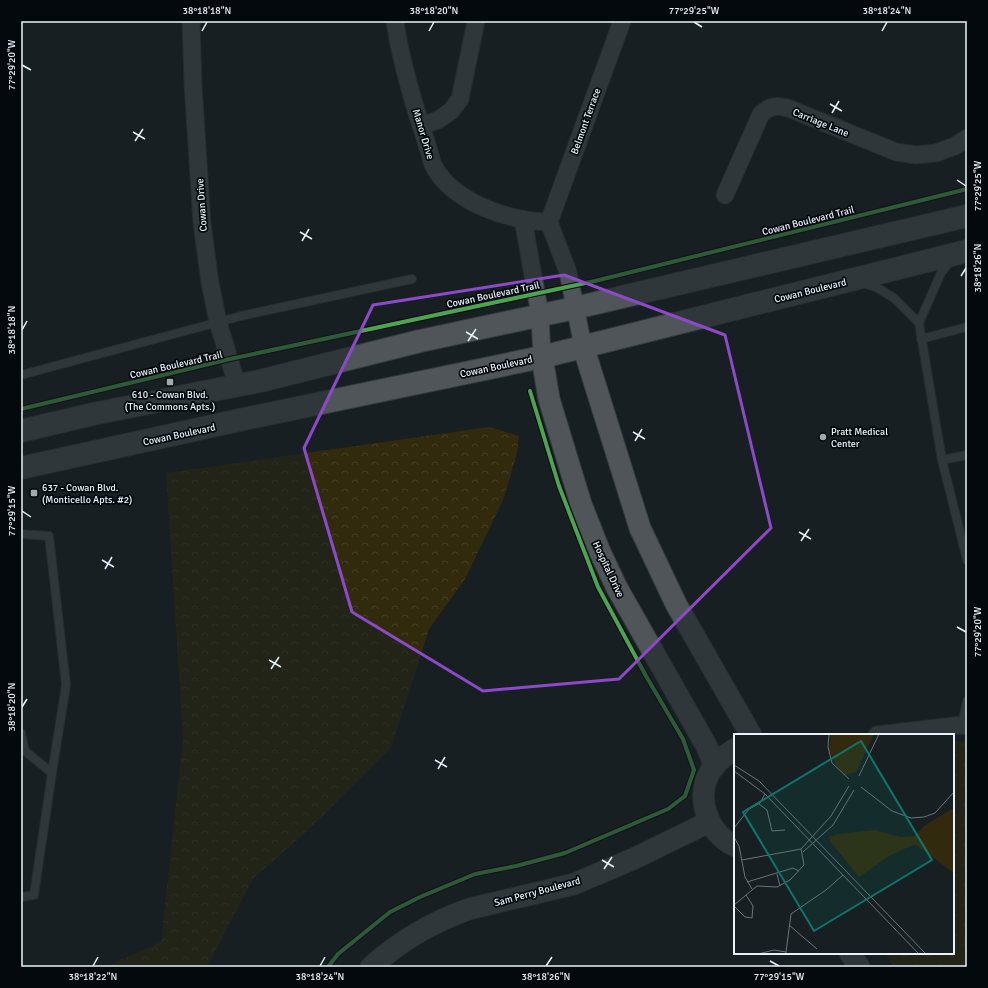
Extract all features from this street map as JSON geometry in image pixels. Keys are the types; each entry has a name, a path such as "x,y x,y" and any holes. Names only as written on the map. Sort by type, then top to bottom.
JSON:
{"main road":[{"path":"21,431 93,414 237,385 420,341 575,308 967,216"},
{"name":"Cowan Boulevard","path":"21,468 244,419 542,357 961,253"}],"street":[{"name":"Cowan Drive","path":"191,21 193,84 202,223 210,283 218,322 237,385"},
{"name":"Manor Drive","path":"395,21 397,39 406,78 433,165 444,180 462,195 482,207 509,216 549,222"},
{"path":"421,126 438,120 451,111 460,99 476,21"},
{"name":"Belmont Terrace","path":"549,222 622,21"},
{"name":"Carriage Lane","path":"725,195 761,114 768,107 778,106 788,108 896,152 916,155 936,153 955,146 967,138"},
{"path":"523,219 540,315 542,357"},
{"path":"549,222 568,272 583,346 640,528 676,604 750,734"},
{"name":"Hospital Drive","path":"542,357 549,399 581,504 600,552 617,588 706,744 715,766"},
{"path":"886,734 965,726"},
{"path":"734,750 720,759 710,773 704,789 704,806 709,822 719,836 734,845"},
{"name":"Sam Perry Boulevard","path":"371,967 407,938 458,913 469,909 574,884 633,859 709,822"},
{"path":"851,954 859,967"}],"lane":[{"path":"961,253 941,273 919,323 942,460 967,560"},
{"path":"21,375 249,314 412,279"},
{"path":"853,280 876,287 894,298 919,323"},
{"path":"921,339 967,327"},
{"path":"942,460 967,455"},
{"path":"21,534 49,536 66,685 34,895 21,897"},
{"path":"965,726 967,701"},
{"path":"21,734 24,751 52,773"}],"highlighted area":[{"path":"564,275 725,335 771,528 619,679 483,691 352,612 304,448 373,305"}],"green space":[{"path":"489,427 519,436 517,453 504,498 465,579 429,629 391,748 303,835 253,879 208,965 209,967 105,967 161,942 183,738 166,473"},
{"path":"954,741 967,741 967,967 894,967 886,954 954,954"}],"cycle path":[{"name":"Cowan Boulevard Trail","path":"21,409 230,359 595,281 967,189"},
{"path":"328,967 338,954 390,912 420,897 475,874 516,866 565,853 668,809 685,796 694,770 683,739 646,676 598,587 559,486 530,391"}],"place":[{"name":"610 - Cowan Blvd. (The Commons Apts.)","path":"170,382"},
{"name":"Pratt Medical Center","path":"823,437"},
{"name":"637 - Cowan Blvd. (Monticello Apts. #2)","path":"34,493"}]}
